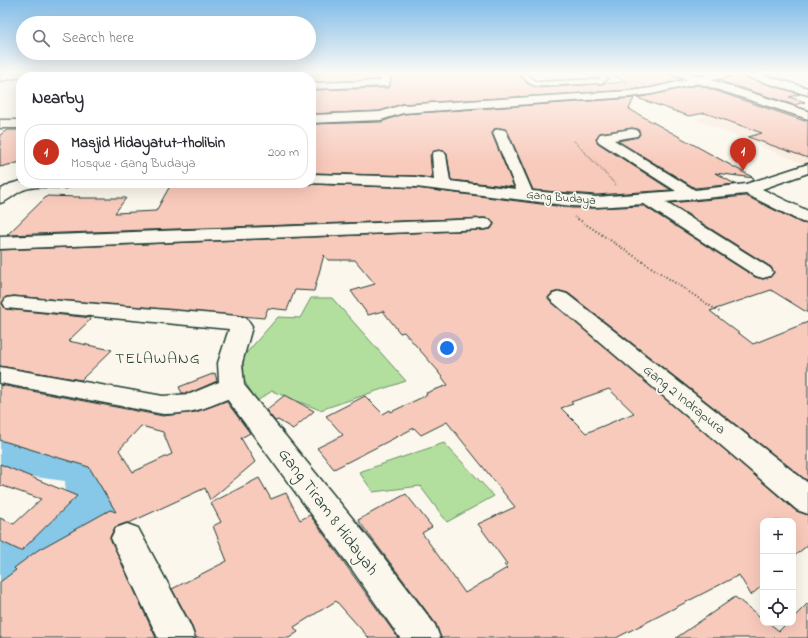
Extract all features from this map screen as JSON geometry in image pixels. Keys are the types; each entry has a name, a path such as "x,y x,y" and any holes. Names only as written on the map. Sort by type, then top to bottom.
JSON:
{"street":[{"path":"316,118 381,116 402,109 505,103"},
{"path":"769,103 808,115"},
{"path":"0,124 16,124"},
{"path":"500,133 526,195"},
{"path":"632,133 604,137 604,139 693,195"},
{"path":"439,155 443,186"},
{"name":"Gang Budaya","path":"316,179 416,182 557,199 596,202 693,195 748,189 808,168"},
{"path":"0,198 9,190 16,187"},
{"path":"748,189 808,218"},
{"path":"641,199 763,272"},
{"path":"0,244 484,224"},
{"name":"Gang 2 Indrapura","path":"560,298 808,501"},
{"path":"0,375 163,405 182,405 194,403 232,387 230,363 240,334 241,327 238,323 14,303"},
{"name":"Gang Tiram 8 Hidayah","path":"232,387 363,557 422,638"},
{"path":"127,538 177,638"}],"path":[{"path":"574,141 604,175 641,199"},
{"path":"557,199 568,214 721,314"}],"shaded area":[{"path":"734,108 808,134 808,162 804,164 695,119"}],"green space":[{"path":"311,298 332,298 406,381 320,410 272,391 257,401 235,366 278,317 300,318"},
{"path":"444,443 494,496 447,522 420,486 373,492 359,472"}],"building":[{"path":"316,103 422,103 402,104 380,111 316,114"},
{"path":"565,103 632,103 629,109 754,178 715,173 735,184 695,188 618,141 638,137 640,134 638,129 632,128 600,133 596,140 598,143 671,190 596,195 533,190 508,132 505,129 500,128 494,129 492,134 514,187 451,180 447,154 444,151 439,150 434,151 430,155 432,178 416,176 316,173 316,124 381,122 403,114"},
{"path":"651,103 751,103 808,122 808,158 748,137 762,133 705,113 689,116"},
{"path":"787,103 802,103 794,105"},
{"path":"7,130 16,130 16,163 0,167 0,135"},
{"path":"316,184 416,188 572,208 644,206 755,277 763,279 770,277 774,273 771,267 670,203 746,196 801,223 808,224 808,313 771,290 710,311 753,344 808,322 808,479 806,480 568,293 560,291 552,293 548,298 796,511 808,515 808,545 796,555 796,518 760,518 760,588 751,595 739,575 616,638 441,638 436,624 358,520 406,494 432,527 422,533 465,593 507,568 504,565 507,564 478,524 515,507 447,422 421,435 414,428 334,469 317,448 343,435 326,416 365,396 383,414 390,410 391,412 427,395 426,393 448,385 439,372 404,332 400,333 383,311 368,315 351,291 375,284 355,260 328,260 324,255 314,291 295,290 287,310 268,308 264,318 14,296 6,297 2,304 6,309 92,318 68,341 112,350 81,380 0,366 0,250 484,230 491,229 494,224 491,219 484,218 7,235 47,196 126,198 115,213 156,211 169,188 316,188","holes":["609,389 634,413 586,433 561,408 573,404 571,402"]},
{"path":"215,373 217,381 190,393 182,393 179,387"},
{"path":"0,385 163,416 196,412 226,401 250,433 241,438 255,462 210,500 205,488 129,523 115,527 110,537 156,638 0,638 0,582 16,570 14,568 38,550 110,510 116,512 89,467 0,440","holes":["141,426 163,432 172,454 133,472 119,450"]},
{"path":"285,395 314,411 293,429 278,420 275,421 266,410"},
{"path":"0,464 77,496 21,551 0,541 0,518 14,524 41,499 0,485"},
{"path":"259,478 271,499 286,493 300,520 310,515 398,638 369,638 336,601 294,627 298,632 289,638 196,638 191,624 172,589 227,561 213,526 221,522 211,503"},
{"path":"735,597 760,617 760,626 773,626 779,631 784,626 796,626 796,615 808,603 808,638 676,638"}],"waterway":[{"path":"0,449 28,458 65,462 87,470 91,495 87,516 47,539 0,578"}],"place":[{"name":"Masjid Hidayatut-tholibin","path":"743,171"}],"district":[{"name":"TELAWANG","path":"158,359"}]}
